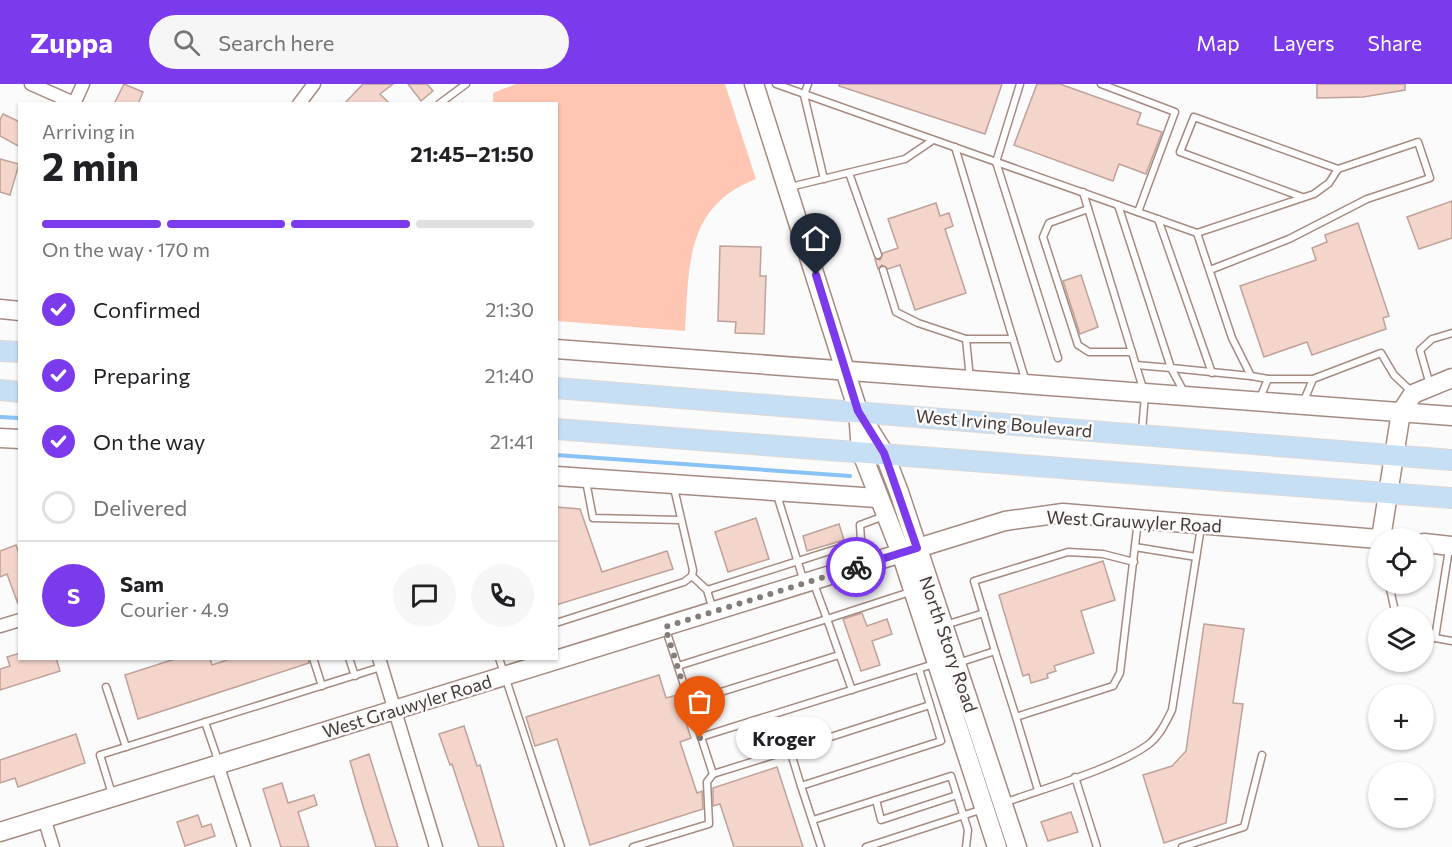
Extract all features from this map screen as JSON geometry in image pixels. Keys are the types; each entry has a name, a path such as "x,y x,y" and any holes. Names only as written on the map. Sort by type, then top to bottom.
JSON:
{"main road":[{"name":"North Story Road","path":"754,84 858,411 861,451 877,498 885,516 909,551 943,626 1017,847"},
{"path":"0,309 18,311"},
{"path":"558,349 1301,407 1452,416"},
{"path":"0,351 18,352"},
{"path":"1413,394 1452,378"},
{"name":"West Irving Boulevard","path":"558,388 1452,460"},
{"path":"0,390 18,392"},
{"name":"West Grauwyler Road","path":"1382,528 1401,412 1413,394"},
{"name":"North Story Road","path":"858,411 884,453 909,551 914,591 997,847"},
{"path":"558,429 1452,498"},
{"path":"558,476 877,498"},
{"name":"West Grauwyler Road","path":"558,656 665,627 1005,521 1038,515 1062,513 1368,538"},
{"path":"1434,544 1451,546"},
{"name":"West Grauwyler Road","path":"0,832 394,710 502,667 537,662"}],"street":[{"path":"31,84 72,102"},
{"path":"74,102 83,84"},
{"path":"300,102 314,84"},
{"path":"0,626 18,621"},
{"path":"380,663 436,847"},
{"path":"218,764 244,847"},
{"path":"44,818 53,847"}],"lane":[{"path":"442,102 466,84"},
{"path":"776,84 1197,232 1314,194 1329,183 1338,169"},
{"path":"808,84 804,95 824,179"},
{"path":"1020,84 996,162 1058,358"},
{"path":"1101,84 1175,112 1138,212"},
{"path":"1210,270 1289,239 1367,199 1430,178 1418,142 1338,169 1194,117 1180,152 1303,197"},
{"path":"788,188 905,159 933,140"},
{"path":"955,147 1027,385"},
{"path":"849,173 878,255"},
{"path":"1083,192 1145,395 1142,435"},
{"path":"1118,205 1171,368 1187,398"},
{"path":"1088,209 1049,223 1043,237 1078,345 1089,352 1132,352"},
{"path":"1158,219 1212,373"},
{"path":"1197,232 1232,338 1251,376"},
{"path":"883,270 896,312 918,323 966,339 1013,339"},
{"path":"1431,386 1420,350 1432,339 1452,333"},
{"path":"966,339 970,381"},
{"path":"1136,365 1268,379 1313,379 1382,353 1394,375 1413,394"},
{"path":"1258,403 1268,379"},
{"path":"1301,407 1313,379"},
{"path":"585,478 593,518 680,520"},
{"path":"558,622 684,582 692,576 693,570 680,520 674,484"},
{"path":"776,491 798,562 828,619 852,690"},
{"path":"707,590 858,542 861,540 860,525 885,516"},
{"path":"1016,717 1113,686 1120,673 1138,519"},
{"path":"866,847 886,844 1003,803 1128,756 1149,744 1163,728 1172,710 1201,524"},
{"path":"1451,546 1434,638 1452,641"},
{"path":"1136,548 1196,557"},
{"path":"1038,790 974,581 1068,552 1103,555 1134,562"},
{"path":"692,576 707,590 714,611"},
{"path":"678,666 914,591"},
{"path":"943,626 984,613"},
{"path":"665,627 713,774"},
{"path":"956,664 995,651"},
{"path":"689,702 839,655"},
{"path":"314,660 322,686"},
{"path":"351,660 355,676"},
{"path":"113,797 100,755 355,676 380,663"},
{"path":"700,738 937,663"},
{"path":"502,667 561,847"},
{"path":"801,786 941,741 918,669"},
{"path":"106,687 126,747"},
{"path":"633,847 709,824 707,782 713,774 930,705"},
{"path":"205,722 218,764"},
{"path":"790,750 821,847"},
{"path":"1182,847 1244,827 1262,755"},
{"path":"813,820 951,776 968,830 966,847"},
{"path":"1074,777 1097,847"},
{"path":"876,800 881,820 957,795"}],"shaded area":[{"path":"516,84 725,84 756,179 733,191 716,205 703,222 695,241 691,262 685,331 558,321 558,102 493,102 493,93"}],"building":[{"path":"124,84 143,92 139,102 115,102"},
{"path":"363,84 393,84 380,94 388,102 346,102"},
{"path":"408,84 427,84 433,91 421,101"},
{"path":"839,84 1002,84 985,134 839,86"},
{"path":"1037,84 1060,84 1141,113 1137,124 1162,132 1146,174 1119,164 1113,181 1014,145"},
{"path":"1317,84 1405,84 1405,90 1363,97 1317,98"},
{"path":"3,114 18,121 18,146 0,136 0,120"},
{"path":"0,159 18,164 10,195 0,192"},
{"path":"1452,201 1452,238 1419,249 1407,217"},
{"path":"936,203 940,216 949,213 953,226 945,229 966,293 915,310 900,265 888,269 882,265 878,269 875,259 880,260 883,253 898,248 888,219"},
{"path":"1358,223 1389,316 1383,318 1386,329 1312,355 1307,342 1264,357 1240,286 1316,260 1312,248 1327,242 1325,235"},
{"path":"720,246 761,247 760,276 766,276 764,334 735,333 736,322 718,321"},
{"path":"1081,275 1098,327 1080,334 1063,281"},
{"path":"558,507 580,509 602,572 667,551 673,569 558,604"},
{"path":"756,518 769,559 728,572 715,532"},
{"path":"839,524 844,540 807,551 803,536"},
{"path":"16,545 18,550 18,604 7,574 0,577 0,551"},
{"path":"1103,561 1115,600 1081,611 1094,653 1054,666 1056,671 1047,674 1048,678 1031,683 1029,674 1023,676 999,595"},
{"path":"862,613 867,626 887,619 892,634 872,641 880,665 861,671 843,619"},
{"path":"1204,624 1244,629 1233,703 1243,704 1226,823 1164,843 1143,775 1172,766 1186,751"},
{"path":"18,654 18,660 57,660 60,671 0,690 0,669 10,666 7,657"},
{"path":"172,660 211,660 212,665 227,660 308,660 309,663 138,719 125,675"},
{"path":"659,675 666,698 677,695 691,738 680,742 697,793 702,791 703,809 590,845 557,739 535,746 526,717"},
{"path":"464,726 477,766 480,765 504,847 479,847 452,764 450,765 439,734"},
{"path":"76,734 85,763 18,787 15,778 0,783 0,760"},
{"path":"369,754 398,847 376,847 363,806 350,761"},
{"path":"777,767 803,847 734,847 720,804 713,806 713,788"},
{"path":"282,783 288,803 314,795 317,805 298,812 309,847 281,847 263,789"},
{"path":"1071,812 1078,832 1048,841 1041,822"},
{"path":"198,815 202,827 211,824 215,836 185,846 177,822"}],"waterway":[{"path":"0,417 18,418"},
{"path":"558,455 850,476"}],"way so far":[{"path":"700,738 665,627 856,567"}],"place":[{"name":"Kroger","path":"700,738"}],"route":[{"path":"816,275 858,411 884,453 917,548 856,567"}]}
